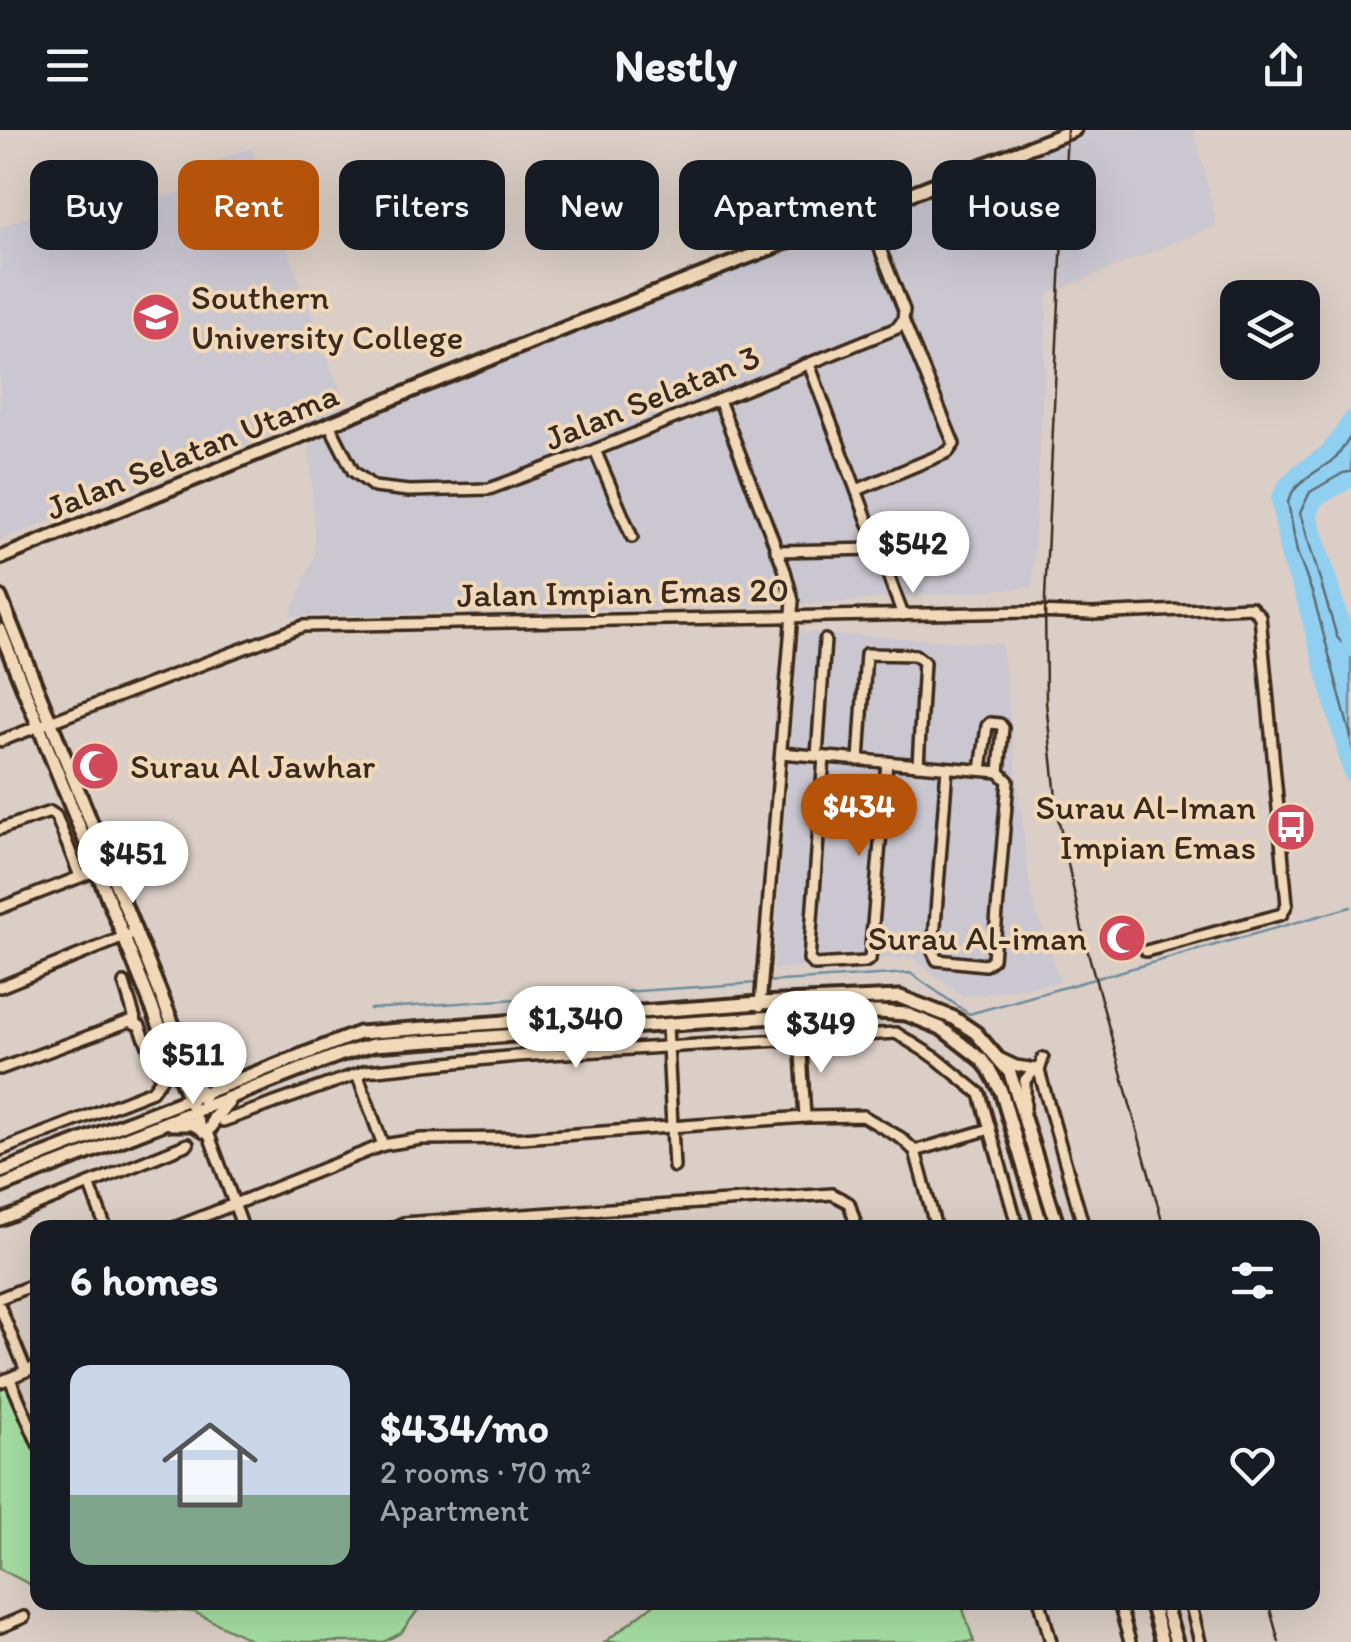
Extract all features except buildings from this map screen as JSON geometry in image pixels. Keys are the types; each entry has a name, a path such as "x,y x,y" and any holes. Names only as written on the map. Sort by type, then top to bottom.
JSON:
{"main road":[{"name":"Jalan Selatan Utama","path":"912,194 1074,130"},
{"name":"Jalan Selatan Utama","path":"0,558 768,250"},
{"path":"0,597 98,870 128,935"},
{"path":"0,630 46,725 198,1104"},
{"path":"198,1104 224,1085 335,1040 382,1028 760,1002 900,997 954,1018 976,1033 1010,1073 1056,1220"},
{"path":"0,1172 198,1104 234,1097 339,1054 373,1046 896,1012 925,1020 981,1059 1002,1091 1040,1220"},
{"path":"186,1076 200,1083 224,1085"},
{"path":"0,1187 160,1118 186,1076"},
{"path":"160,1118 211,1128 214,1118 234,1097"},
{"path":"1153,1610 1162,1642"},
{"path":"1166,1610 1176,1642"}],"street":[{"path":"857,490 948,452 954,444 881,250"},
{"name":"Jalan Selatan 3","path":"330,426 353,471 367,484 386,491 489,489 809,364 897,328 904,320"},
{"path":"809,364 904,616"},
{"path":"719,400 793,601 760,1018"},
{"path":"596,450 632,537"},
{"path":"776,551 878,548"},
{"name":"Jalan Impian Emas 20","path":"0,741 285,630 322,626 1092,614 1251,607 1258,613 1287,904 1282,914 1146,951"},
{"path":"826,640 809,960 816,965 870,959 887,762"},
{"path":"858,760 866,654 915,654 924,662 918,765"},
{"path":"982,770 986,726 1000,724 1003,728 999,772"},
{"path":"781,753 999,772 1008,782 993,959 984,965 937,960 932,952 947,768"},
{"path":"0,829 50,812 56,816 80,876"},
{"path":"0,908 98,870"},
{"path":"0,987 128,935"},
{"path":"0,1150 156,1088 160,1074 133,1022 124,983"},
{"path":"0,1068 133,1022"},
{"path":"667,1026 674,1167"},
{"path":"211,1128 360,1074 517,1056 896,1033 980,1094 1016,1220"},
{"path":"800,1037 804,1117"},
{"path":"998,1057 1010,1064 1039,1070"},
{"path":"1043,1058 1039,1070 1082,1220"},
{"path":"1025,1117 1025,1080 1039,1070"},
{"path":"360,1074 383,1145"},
{"path":"198,1104 211,1128 240,1220"},
{"path":"194,1220 383,1145 422,1139 522,1138 864,1116 888,1129 914,1151 934,1220"},
{"path":"914,1151 990,1129"},
{"path":"0,1220 188,1144"},
{"path":"90,1186 103,1220"},
{"path":"447,1220 832,1194 849,1204 854,1220"},
{"path":"0,1298 30,1286"},
{"path":"0,1307 26,1371"},
{"path":"30,1369 5,1381 30,1429"},
{"path":"1042,1610 1051,1642"},
{"path":"1121,1610 1128,1642"},
{"path":"1192,1610 1200,1642"},
{"path":"0,1627 24,1617"}],"shaded area":[{"path":"1092,130 1194,130 1217,225 1048,294 1032,587 801,605 290,616 315,553 309,425 766,250 912,250 912,196 932,189 932,250 1096,250 1096,160 1010,160"},
{"name":"Southern University College","path":"251,148 255,160 217,160"},
{"name":"Southern University College","path":"178,193 178,250 288,250 346,407 0,540 0,227 30,216 30,250 158,250 158,200"},
{"path":"799,632 1002,644 1030,891 1060,982 963,997 912,957 773,969"}],"green space":[{"path":"9,1383 30,1436 30,1584 0,1569 0,1386"},
{"path":"165,1610 417,1610 401,1633 383,1642 255,1642 194,1612"},
{"path":"647,1610 963,1610 974,1642 605,1642"}],"water":[{"path":"1351,418 1351,480 1316,500 1310,514 1351,650 1351,775 1303,598 1287,555 1278,499 1299,471 1328,451"}],"waterway":[{"path":"1351,418 1328,451 1299,471 1278,499 1287,555 1303,598 1351,775"},
{"path":"1351,480 1316,500 1310,514 1351,650"},
{"path":"765,982 910,973 969,1014 1351,907"},
{"path":"370,1009 757,983"}],"railway":[{"path":"1067,130 1045,598 1046,702 1058,817 1083,934 1162,1220"},
{"path":"1270,1610 1279,1642"}],"place":[{"name":"Southern University College","path":"156,317"},
{"name":"Surau Al Jawhar","path":"95,766"},
{"name":"Surau Al-Iman Impian Emas","path":"1291,827"},
{"name":"Surau Al-iman","path":"1122,938"}]}
